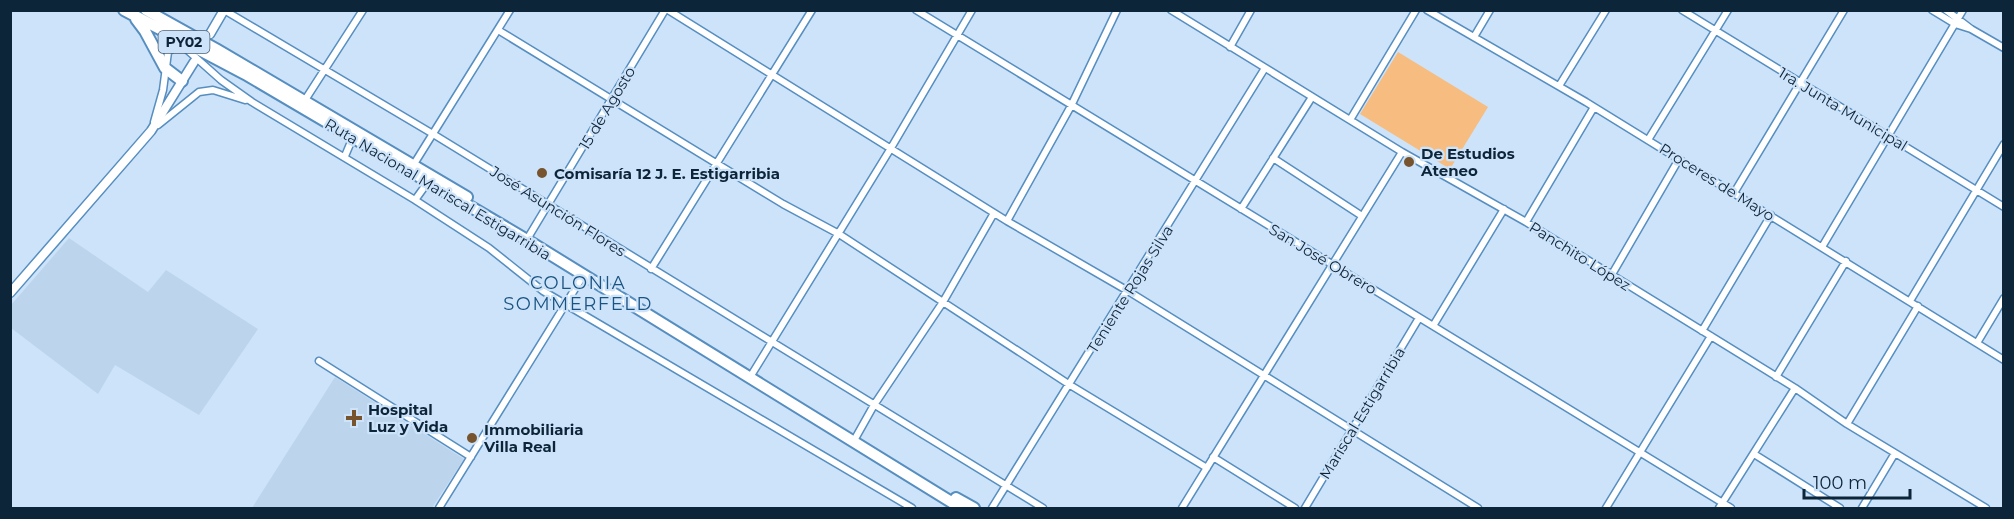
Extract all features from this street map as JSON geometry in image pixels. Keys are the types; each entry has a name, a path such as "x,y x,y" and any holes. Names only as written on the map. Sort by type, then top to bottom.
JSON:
{"highway":[{"name":"Ruta Nacional Mariscal Estigarribia","path":"146,10 414,164 752,374 974,508"},
{"name":"Ruta Nacional Mariscal Estigarribia","path":"125,11 245,74 527,240 961,508"},
{"path":"125,11 138,21 165,68 182,81"}],"street":[{"path":"305,100 363,10"},
{"path":"414,164 510,10"},
{"path":"667,10 1007,221 1128,291 1478,508"},
{"name":"15 de Agosto","path":"529,236 667,10"},
{"path":"651,269 812,10"},
{"name":"San José Obrero","path":"916,10 1640,453 1721,506 1731,508"},
{"path":"752,374 891,148 972,10"},
{"path":"1007,221 1071,106 1117,10"},
{"name":"Panchito López","path":"1170,10 1402,152 1526,222 1776,376 1847,424 1986,508"},
{"path":"1230,46 1251,10"},
{"path":"1350,120 1416,10"},
{"name":"Proceres de Mayo","path":"1428,10 1594,107 2004,360"},
{"path":"1474,37 1490,10"},
{"path":"1559,86 1606,10"},
{"name":"1ra. Junta Municipal","path":"1682,10 2004,207"},
{"path":"1648,140 1728,10"},
{"path":"1734,193 1845,10"},
{"path":"1932,10 1957,21 2004,48"},
{"path":"1946,10 1957,21"},
{"path":"1822,247 1963,10"},
{"path":"210,34 224,11"},
{"name":"José Asunción Flores","path":"224,11 434,134 1043,508"},
{"path":"498,30 783,204 839,234 1070,385 1207,468"},
{"path":"151,131 163,90 168,52 173,48 185,48 221,81 252,102 345,156 489,248 543,291 912,508"},
{"path":"151,131 194,62"},
{"name":"Teniente Rojas Silva","path":"992,508 1265,68"},
{"path":"10,293 151,131 179,106 199,92 213,90 252,102"},
{"path":"1241,209 1312,97"},
{"path":"1526,222 1594,107"},
{"path":"345,156 353,137"},
{"path":"1910,300 2004,144"},
{"path":"1182,508 1402,152"},
{"path":"1273,158 1362,216"},
{"path":"1611,276 1679,159"},
{"path":"415,200 428,182"},
{"path":"1433,326 1504,209"},
{"path":"856,437 874,405 943,302 994,213"},
{"path":"1702,331 1771,215"},
{"path":"1776,376 1846,261"},
{"path":"439,508 583,276"},
{"path":"1977,343 2004,298"},
{"path":"1847,424 1918,306"},
{"name":"Mariscal Estigarribia","path":"1305,508 1419,318"},
{"path":"1606,508 1711,336"},
{"path":"319,361 471,457"},
{"path":"1721,506 1795,388"},
{"path":"1862,508 1895,453"},
{"path":"1754,454 1840,508"},
{"path":"1214,457 1294,508"},
{"path":"1460,508 1465,500"}],"shaded area":[{"path":"1398,52 1488,107 1450,169 1360,114"},
{"path":"69,238 148,292 166,270 258,329 199,415 115,365 98,394 11,328 11,305"},
{"name":"Hospital Luz y Vida","path":"335,377 464,459 432,508 252,508"}],"place":[{"name":"De Estudios Ateneo","path":"1409,162"},
{"name":"Comisaría 12 J. E. Estigarribia","path":"542,173"},
{"name":"Hospital Luz y Vida","path":"354,418"},
{"name":"Immobiliaria Villa Real","path":"472,438"}],"district":[{"name":"COLONIA SOMMERFELD","path":"578,293"}]}
